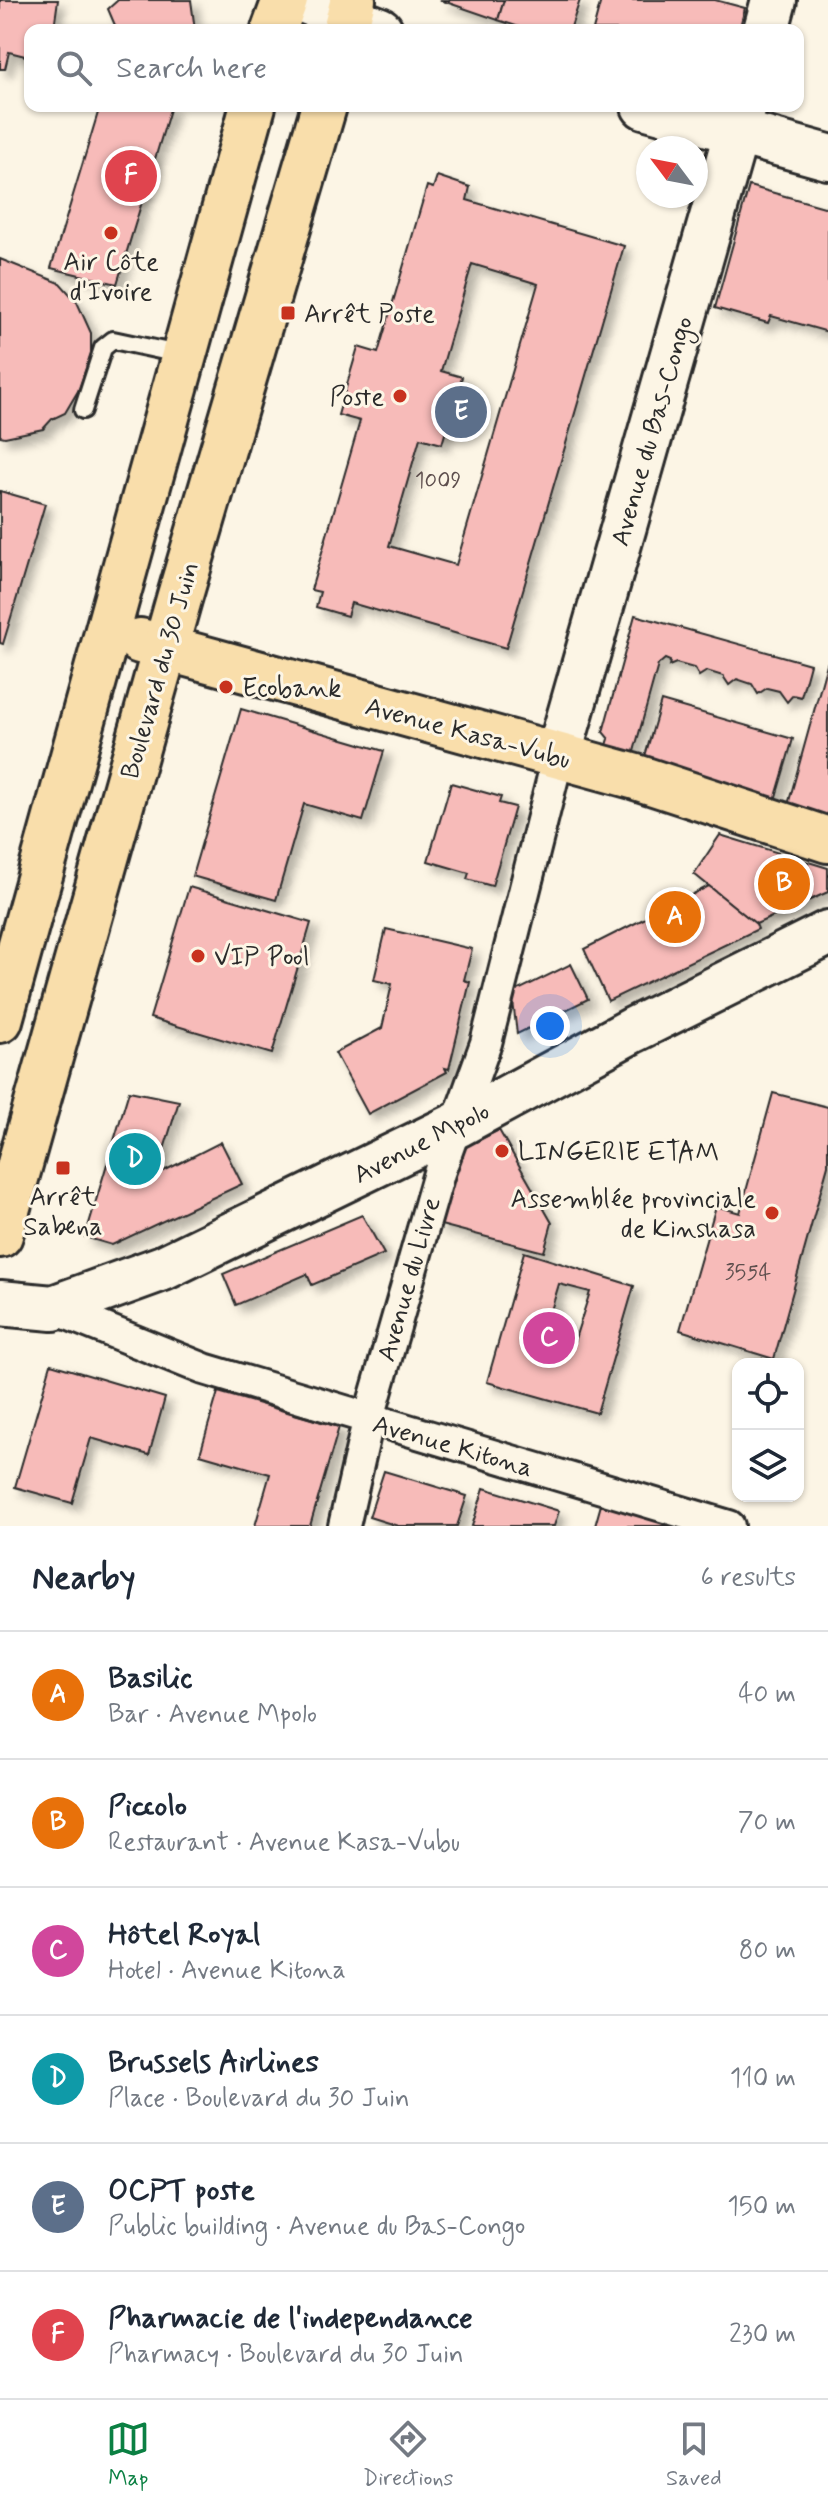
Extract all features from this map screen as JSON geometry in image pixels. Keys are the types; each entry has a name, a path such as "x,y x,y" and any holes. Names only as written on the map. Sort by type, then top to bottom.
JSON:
{"main road":[{"path":"276,24 285,0"},
{"path":"0,1020 251,112"},
{"name":"Boulevard du 30 Juin","path":"0,1235 322,112"},
{"name":"Avenue Kasa-Vubu","path":"106,633 636,777 828,840"}],"street":[{"path":"302,0 356,20"},
{"path":"768,24 774,0"},
{"path":"692,112 741,118 828,157"},
{"name":"Avenue du Bas-Congo","path":"558,757 741,118"},
{"name":"Avenue du Livre","path":"344,1526 368,1421 439,1173 486,1043 558,757"},
{"name":"Avenue Mpolo","path":"0,1303 53,1308 163,1268 459,1124 633,1030 828,933"},
{"name":"Avenue Kitona","path":"53,1308 179,1360 368,1421 729,1526"}],"lane":[{"path":"83,410 103,348 113,340 185,355"}],"building":[{"path":"0,0 58,0 53,24 24,24 24,56 9,52 5,69 0,69"},
{"path":"118,0 191,0 194,24 114,24 108,9"},
{"path":"440,0 504,0 498,20"},
{"path":"504,0 580,0 572,24 510,24 498,20"},
{"path":"601,0 715,0 745,8 741,24 595,24"},
{"path":"98,112 169,112 117,284 51,268"},
{"name":"Poste","path":"437,176 470,187 467,200 624,246 506,648 351,603 347,616 316,607 320,592 311,590 360,421 338,415 358,347 378,353 427,186 433,188","holes":["472,264 538,284 456,565 389,546 420,438 442,444 462,377 441,371"]},
{"path":"749,186 828,208 828,332 771,316 768,323 715,308"},
{"path":"0,259 60,283 77,302 91,333 91,354 78,391 65,413 52,419 43,429 5,437 0,436"},
{"path":"0,491 45,504 3,644 0,643"},
{"path":"635,615 810,664 801,697 793,695 787,702 779,691 767,688 758,694 752,684 737,679 729,685 723,676 707,671 699,676 694,668 676,663 669,666 670,661 665,659 658,665 633,755 606,748 609,739 603,732"},
{"path":"828,665 828,824 786,812"},
{"path":"661,701 793,739 775,800 643,763"},
{"name":"Ecobank","path":"241,709 384,751 363,821 304,804 276,900 192,876"},
{"path":"451,783 501,797 499,803 515,807 492,886 467,879 469,873 428,861"},
{"path":"720,835 828,868 828,892 756,924 694,874"},
{"path":"709,886 756,924 758,929 608,1001 584,949"},
{"path":"189,887 311,923 272,1054 150,1018"},
{"path":"386,929 472,949 464,980 470,982 449,1069 445,1068 447,1072 368,1114 335,1053 382,1028 392,984 374,980"},
{"path":"571,964 588,999 517,1034 512,993"},
{"path":"129,1091 179,1101 156,1175 221,1142 242,1184 112,1245 85,1237"},
{"name":"Assemblée provinciale de Kinshasa","path":"773,1093 828,1107 828,1165 774,1358 680,1330 716,1206 740,1213"},
{"path":"499,1130 552,1223 544,1252 437,1224 453,1153"},
{"path":"362,1215 384,1254 312,1285 307,1274 236,1305 223,1274"},
{"path":"524,1252 634,1286 597,1413 487,1382","holes":["559,1284 590,1292 570,1354 541,1344"]},
{"path":"51,1364 165,1398 149,1455 91,1438 72,1503 15,1487"},
{"path":"218,1392 339,1427 310,1526 255,1526 270,1474 200,1454"},
{"path":"384,1471 467,1496 457,1526 398,1526 369,1517"},
{"path":"484,1488 559,1511 554,1526 472,1526"},
{"path":"602,1501 686,1526 595,1526"}],"place":[{"name":"Pharmacie de l'independance","path":"131,176"},
{"name":"Air Côte d'Ivoire","path":"111,233"},
{"name":"Arrêt Poste","path":"288,313"},
{"name":"Poste","path":"400,396"},
{"name":"OCPT poste","path":"461,412"},
{"name":"Ecobank","path":"226,687"},
{"name":"Piccolo","path":"784,884"},
{"name":"Basilic","path":"675,917"},
{"name":"VIP Pool","path":"198,956"},
{"name":"LINGERIE ETAM","path":"502,1151"},
{"name":"Brussels Airlines","path":"135,1159"},
{"name":"Arrêt Sabena","path":"63,1168"},
{"name":"Assemblée provinciale de Kinshasa","path":"772,1213"},
{"name":"Hôtel Royal","path":"549,1338"}]}
